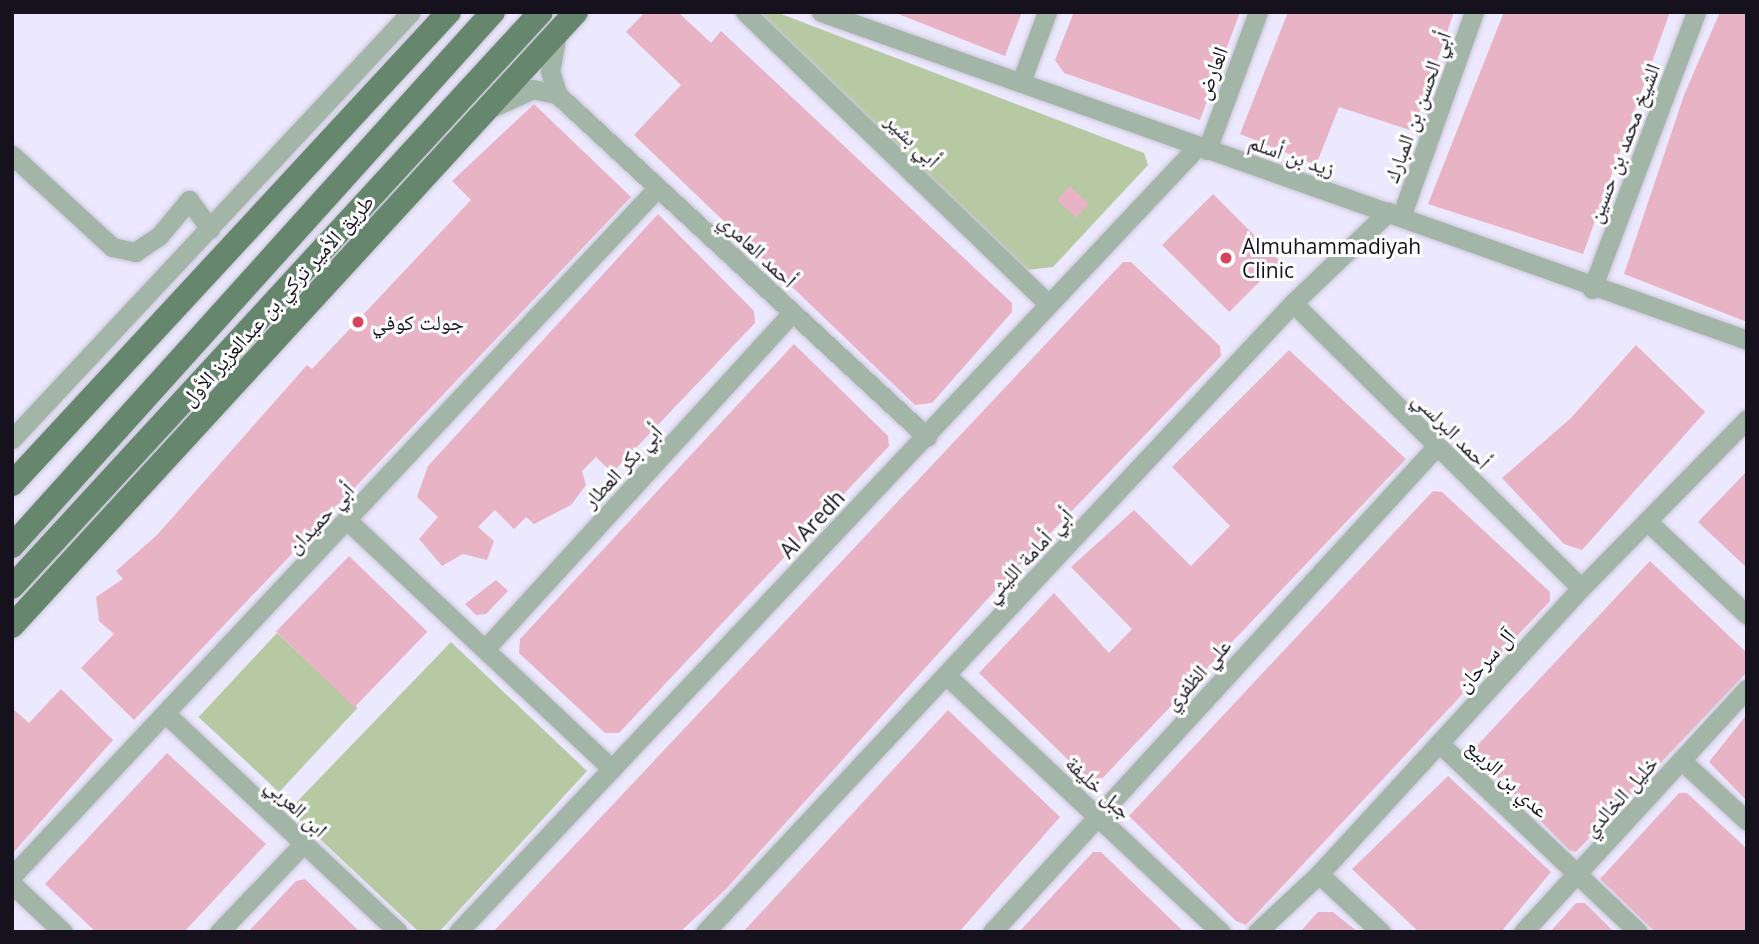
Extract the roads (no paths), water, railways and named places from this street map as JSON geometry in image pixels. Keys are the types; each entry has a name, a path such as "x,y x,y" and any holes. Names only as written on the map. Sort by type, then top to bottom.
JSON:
{"main road":[{"path":"12,484 449,12"},
{"path":"449,65 486,12"},
{"name":"طريق الأمير تركي بن عبدالعزيز الأول","path":"12,546 353,173 493,12"},
{"name":"طريق الأمير تركي بن عبدالعزيز الأول","path":"12,587 541,12"},
{"path":"12,626 576,12"}],"street":[{"path":"12,439 411,12"},
{"name":"أبي بشير","path":"745,12 1047,303"},
{"name":"زيد بن أسلم","path":"821,12 1394,214 1592,289 1747,340"},
{"path":"1021,82 1047,12"},
{"name":"العارض","path":"1202,148 1258,12"},
{"name":"أبي الحسن بن المبارك","path":"1394,214 1475,12"},
{"name":"الشيخ محمد بن حسين","path":"1592,289 1696,12"},
{"path":"557,33 550,71 558,95"},
{"path":"485,110 533,89 558,95"},
{"name":"أحمد العامري","path":"558,95 927,437"},
{"name":"Al Aredh","path":"458,932 927,437 1047,303 1202,148"},
{"path":"12,155 111,247 135,252 159,236 189,200 209,229"},
{"name":"أبي حميدان","path":"12,876 348,521 658,187"},
{"name":"أبي أمامة الليثي","path":"705,932 1293,303 1394,214"},
{"name":"أحمد البرلسي","path":"1293,303 1580,588"},
{"name":"أبي بكر العطار","path":"485,649 792,313"},
{"name":"آل سرحان","path":"1257,932 1319,874 1580,588 1747,419"},
{"name":"علي الظفري","path":"992,932 1100,818 1436,447"},
{"path":"348,521 612,769"},
{"path":"1648,522 1747,615"},
{"name":"جبل خليفة","path":"947,676 1221,932"},
{"name":"خليل الخالدي","path":"1523,932 1747,688"},
{"name":"ابن العربي","path":"166,714 398,932"},
{"name":"عدي بن الربيع","path":"1439,743 1638,932"},
{"path":"1682,761 1747,821"},
{"path":"219,932 303,844"},
{"path":"1319,874 1381,932"},
{"path":"12,884 63,932"}],"place":[{"name":"Almuhammadiyah Clinic","path":"1226,258"},
{"name":"جولت كوفي","path":"358,322"}]}
